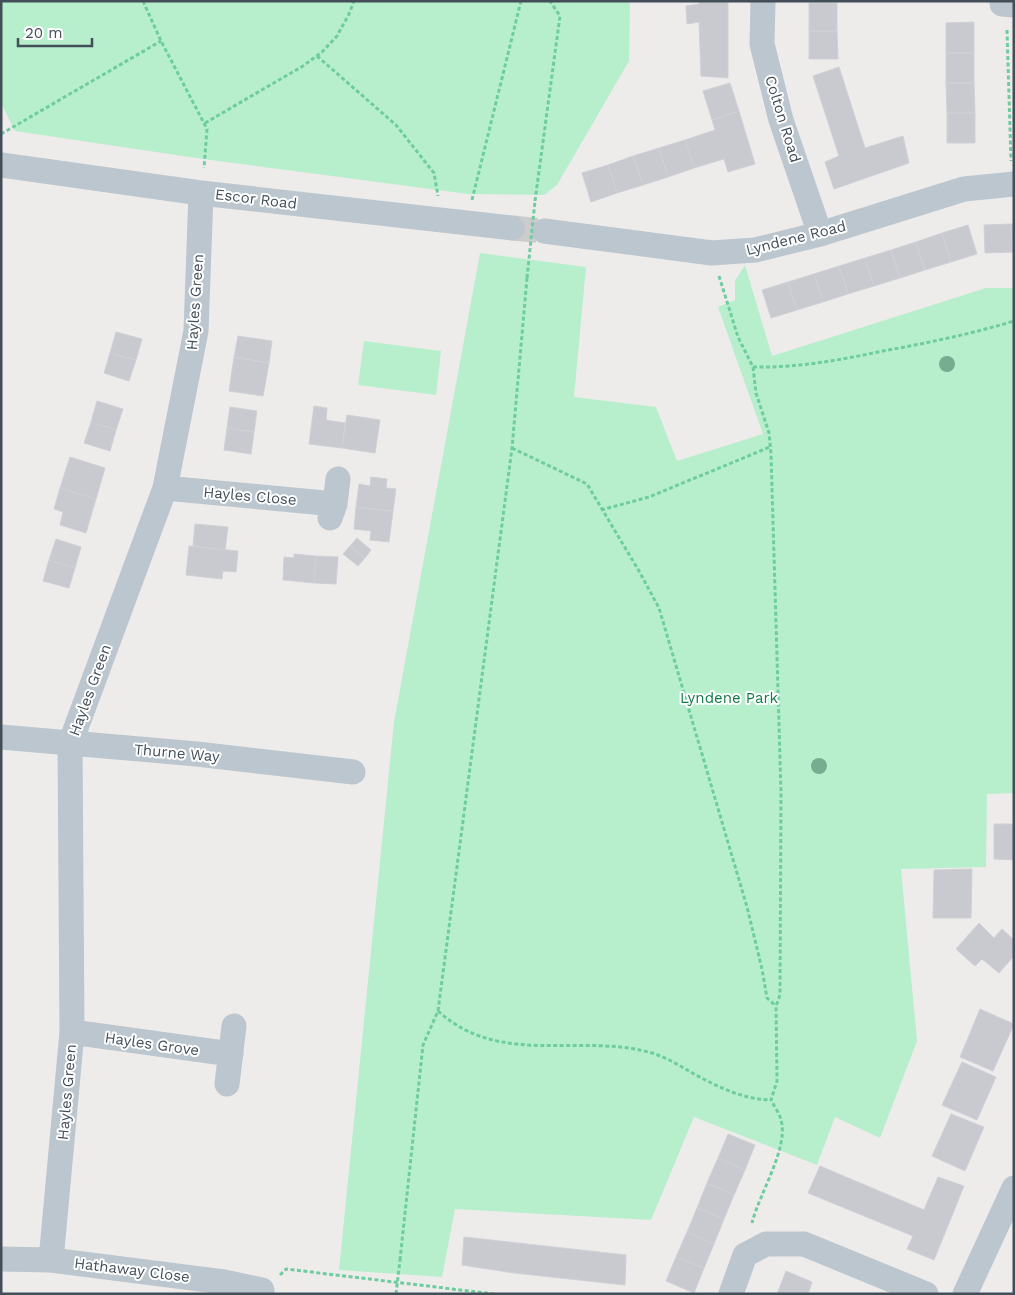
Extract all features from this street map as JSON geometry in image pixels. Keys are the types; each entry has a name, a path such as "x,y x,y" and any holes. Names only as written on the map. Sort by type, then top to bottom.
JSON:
{"street":[{"name":"Colton Road","path":"764,1 762,44 781,120 820,234"},
{"path":"1002,1 1010,16"},
{"name":"Escor Road","path":"1,165 201,193 512,228"},
{"name":"Lyndene Road","path":"544,230 712,253 755,250 820,234 964,189 1013,184"},
{"name":"Hayles Green","path":"50,1260 72,1032 70,744 165,488 196,331 201,193"},
{"name":"Hayles Close","path":"165,488 332,512 338,479"},
{"name":"Thurne Way","path":"1,736 70,744 197,754 353,772"},
{"path":"227,1084 234,1026"},
{"name":"Hayles Grove","path":"72,1032 231,1054"},
{"path":"965,1294 1014,1188"},
{"path":"731,1294 745,1255 766,1244 804,1244 926,1294"},
{"name":"Hathaway Close","path":"1,1259 50,1260 223,1288 262,1290"}],"path":[{"path":"143,1 161,41 207,129 201,193"},
{"path":"205,123 317,56 337,36 350,14 354,1"},
{"path":"454,222 477,184 520,1"},
{"path":"396,1294 423,1045 438,1011 512,448 535,201 560,16 550,1"},
{"path":"1010,16 1013,184"},
{"path":"1,134 161,41"},
{"path":"317,56 396,125 434,173 454,222"},
{"path":"712,253 738,337 753,367 756,393 769,433 770,447 781,792 780,995 776,1006 777,1081 771,1100 782,1121 782,1145 756,1209 745,1255"},
{"path":"753,367 780,368 862,356 1014,321"},
{"path":"601,510 649,497 770,447"},
{"path":"512,448 587,484 601,510 640,571 660,608 747,907 767,998 776,1006"},
{"path":"438,1011 448,1021 464,1029 489,1039 516,1045 623,1047 653,1053 736,1094 755,1099 771,1100"},
{"path":"262,1290 286,1269 494,1294"}],"green space":[{"path":"1,1 630,1 629,61 557,185 544,195 468,194 196,158 15,131 1,103"},
{"name":"Lyndene Park","path":"480,253 586,267 574,397 656,407 677,461 763,434 718,307 735,300 735,281 745,265 772,356 986,288 1014,288 1014,793 987,794 986,867 901,869 917,1041 880,1138 835,1117 817,1165 694,1117 651,1220 455,1209 442,1277 339,1270 394,722"},
{"path":"364,341 441,351 436,395 358,385"}],"building":[{"path":"699,1 728,1 728,78 701,76 699,22 687,24 686,6 699,4"},
{"path":"809,3 837,3 837,31 809,31"},
{"path":"974,22 974,53 946,53 946,23"},
{"path":"809,31 837,31 838,59 809,59"},
{"path":"946,53 974,53 974,83 946,83"},
{"path":"839,67 865,148 903,136 909,163 834,189 825,162 839,156 813,76"},
{"path":"730,83 739,111 712,120 703,91"},
{"path":"946,83 974,83 975,113 947,113"},
{"path":"739,111 755,164 728,172 724,159 694,168 685,140 715,130 712,120"},
{"path":"947,113 975,113 975,143 947,143"},
{"path":"685,140 694,168 668,177 659,148"},
{"path":"659,148 668,177 643,185 633,156"},
{"path":"633,156 643,185 617,193 608,165"},
{"path":"608,165 617,193 591,202 582,173"},
{"path":"1011,224 1012,252 985,253 984,225"},
{"path":"1011,224 1014,224 1014,252 1012,252"},
{"path":"968,225 977,254 951,262 942,233"},
{"path":"942,233 951,262 925,270 916,242"},
{"path":"916,242 925,270 900,278 891,250"},
{"path":"891,250 900,278 874,286 865,258"},
{"path":"865,258 874,286 848,294 839,266"},
{"path":"839,266 848,294 823,302 814,274"},
{"path":"814,274 823,302 797,310 788,282"},
{"path":"788,282 797,310 771,318 762,290"},
{"path":"116,332 142,339 136,360 110,353"},
{"path":"238,336 272,341 269,363 234,357"},
{"path":"110,353 136,360 129,381 104,373"},
{"path":"234,357 269,363 263,396 229,391"},
{"path":"97,401 123,409 116,430 91,422"},
{"path":"314,406 327,408 326,420 345,423 342,448 309,444"},
{"path":"230,407 257,411 254,432 227,428"},
{"path":"347,415 380,420 375,453 342,448"},
{"path":"91,422 116,430 110,451 84,443"},
{"path":"227,428 254,432 251,454 224,450"},
{"path":"70,457 105,468 96,499 60,488"},
{"path":"371,477 387,479 386,488 396,489 393,511 356,507 359,484 370,486"},
{"path":"60,488 96,499 86,533 60,525 63,512 54,509"},
{"path":"356,507 393,511 389,542 370,540 371,531 354,529"},
{"path":"195,524 228,527 225,550 193,546"},
{"path":"357,538 371,550 365,558 350,546"},
{"path":"56,539 81,547 75,568 49,560"},
{"path":"189,546 238,551 236,572 223,571 222,579 186,575"},
{"path":"350,546 365,558 358,566 343,554"},
{"path":"294,554 316,556 314,583 283,580 284,557 294,558"},
{"path":"316,556 338,557 336,584 314,583"},
{"path":"49,560 75,568 69,588 43,581"},
{"path":"994,824 1014,824 1014,860 994,859"},
{"path":"972,869 971,918 933,918 934,870"},
{"path":"979,923 994,938 1002,929 1014,940 1014,956 999,973 982,959 975,966 956,949"},
{"path":"980,1009 1014,1024 993,1071 960,1057"},
{"path":"962,1062 996,1077 977,1120 942,1105"},
{"path":"951,1114 984,1127 965,1171 932,1156"},
{"path":"728,1134 755,1145 745,1170 718,1158"},
{"path":"718,1158 745,1170 734,1195 707,1183"},
{"path":"820,1166 924,1210 938,1177 964,1186 934,1260 907,1249 913,1236 808,1193"},
{"path":"707,1183 734,1195 724,1219 697,1208"},
{"path":"697,1208 724,1219 714,1244 687,1232"},
{"path":"687,1232 714,1244 704,1268 676,1257"},
{"path":"464,1237 626,1255 625,1285 514,1273 462,1265"},
{"path":"676,1257 704,1268 694,1293 666,1281"},
{"path":"786,1271 812,1282 808,1294 777,1294"}],"tunnel":[{"path":"512,228 544,231"}]}
